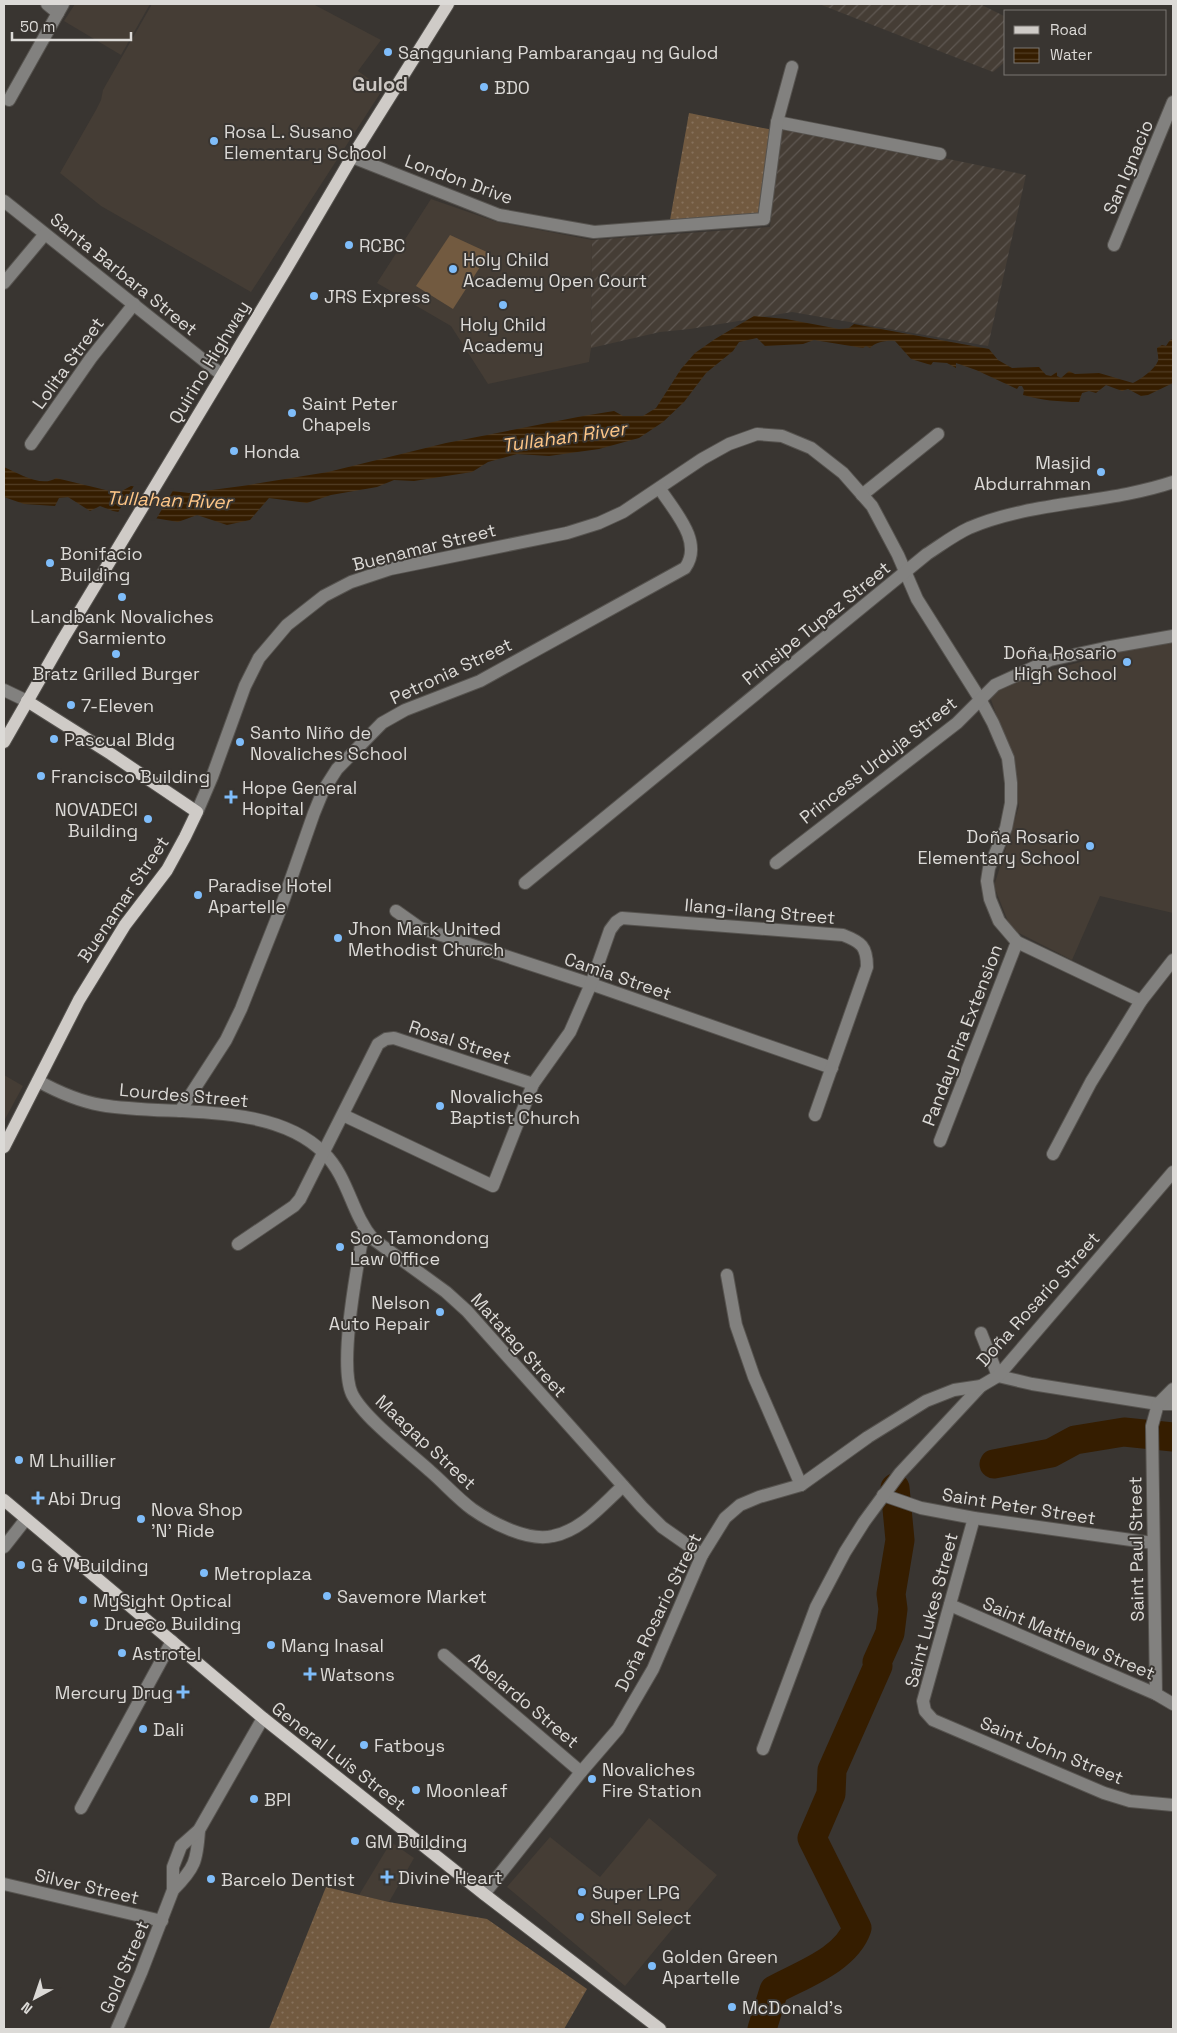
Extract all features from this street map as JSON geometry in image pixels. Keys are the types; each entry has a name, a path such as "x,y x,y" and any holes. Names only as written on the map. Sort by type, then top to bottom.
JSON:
{"main road":[{"name":"Quirino Highway","path":"4,742 352,156 448,4"},
{"path":"27,701 111,754 197,812"},
{"name":"Buenamar Street","path":"4,1147 79,1000 125,925 167,870 197,812"},
{"name":"General Luis Street","path":"4,1500 263,1718 484,1894 657,2028"}],"street":[{"path":"9,100 61,8 47,4"},
{"path":"792,67 777,122 940,154"},
{"name":"San Ignacio","path":"1114,245 1173,102"},
{"name":"London Drive","path":"352,156 499,215 594,232 764,219 777,122"},
{"name":"Santa Barbara Street","path":"4,201 222,375"},
{"path":"4,283 45,234"},
{"name":"Lolita Street","path":"31,444 91,358 134,304"},
{"name":"Buenamar Street","path":"197,812 212,777 245,686 259,658 283,628 307,607 352,582 390,569 567,533 599,523 623,512 709,455 729,444 757,434 782,436 811,448 843,472 872,506 906,572 916,599 980,698 1008,758 1011,804 1006,828 989,868 987,881 990,899 999,921 1017,942"},
{"path":"862,495 938,434"},
{"name":"Prinsipe Tupaz Street","path":"525,883 906,572 948,540 970,528 996,518 1144,490 1173,482"},
{"name":"Petronia Street","path":"180,1111 226,1040 241,1009 279,913 314,813 323,792 337,769 382,723 397,714 480,681 685,568 691,561 692,546 688,534 660,489"},
{"name":"Princess Urduja Street","path":"776,862 957,724 980,698 996,685 1050,660 1173,636"},
{"path":"4,690 27,701"},
{"name":"Camia Street","path":"396,910 420,928 591,984 832,1068"},
{"name":"Ilang-ilang Street","path":"591,984 610,930 622,918 842,935 858,941 867,954 867,967 815,1115"},
{"path":"1017,942 1141,1001"},
{"name":"Panday Pira Extension","path":"940,1141 1017,942"},
{"path":"1053,1154 1091,1082 1141,1001 1173,960"},
{"path":"343,1114 493,1186 533,1084 570,1032 591,984"},
{"name":"Rosal Street","path":"238,1244 294,1206 304,1193 378,1044 386,1039 394,1038 533,1084"},
{"name":"Lourdes Street","path":"38,1081 72,1098 102,1105 246,1117 293,1131 324,1152"},
{"name":"Matatag Street","path":"324,1152 336,1167 364,1228 373,1239 446,1292 466,1311 662,1527 702,1555"},
{"name":"Doña Rosario Street","path":"484,1894 581,1772 618,1729 639,1697 702,1555 725,1518 740,1505 759,1497 801,1485 868,1437 926,1401 954,1390 981,1386 998,1376 1173,1172"},
{"name":"Maagap Street","path":"364,1228 350,1312 348,1375 352,1393 367,1414 472,1509 503,1527 527,1535 552,1536 578,1527 623,1486"},
{"path":"727,1275 736,1326 751,1368 801,1485"},
{"path":"981,1333 998,1376 1032,1384 1158,1404 1173,1404"},
{"path":"763,1749 816,1607 845,1552 883,1495 917,1453 981,1386"},
{"path":"1158,1404 1173,1389"},
{"name":"Saint Paul Street","path":"1156,1694 1151,1446 1153,1415 1158,1404"},
{"name":"Saint Peter Street","path":"883,1495 915,1506 974,1518 1152,1543"},
{"name":"Saint Lukes Street","path":"925,1711 923,1702 974,1518"},
{"path":"4,1548 26,1519"},
{"name":"Saint Matthew Street","path":"950,1605 1156,1694 1173,1704"},
{"path":"81,1808 172,1641"},
{"name":"Abelardo Street","path":"444,1655 581,1772"},
{"name":"Saint John Street","path":"925,1711 934,1720 1104,1793 1130,1801 1173,1805"},
{"name":"Gold Street","path":"116,2029 162,1921 173,1890 173,1867 181,1846 199,1830 263,1718"},
{"name":"Gold Street","path":"173,1890 190,1874 197,1852 199,1830"},
{"name":"Silver Street","path":"4,1884 162,1921"}],"shaded area":[{"path":"75,4 150,4 121,55 64,21"},
{"name":"Rosa L. Susano Elementary School","path":"152,4 313,4 381,40 358,71 383,89 251,292 101,206 60,173 96,110 103,90"},
{"path":"819,4 980,4 1004,16 1004,63 993,72"},
{"path":"689,113 773,130 764,217 670,220"},
{"path":"782,125 1026,175 988,346 792,312 690,329 660,332 591,348 592,240 770,227"},
{"name":"Holy Child Academy","path":"431,199 497,222 592,240 591,348 589,362 488,384 451,326 377,283"},
{"name":"Holy Child Academy Open Court","path":"450,235 489,253 453,309 416,286"},
{"name":"Doña Rosario Elementary School","path":"1173,636 1173,913 1100,896 1072,960 1011,929 994,886 1019,806 1005,740 987,688"},
{"path":"4,1075 23,1086 4,1121"},
{"path":"649,1818 717,1875 625,1986 507,1887 550,1837 600,1877"},
{"name":"Divine Heart","path":"391,1842 414,1858 389,1902 359,1895"},
{"path":"326,1887 389,1902 487,1919 587,1989 564,2029 269,2029"}],"water":[{"name":"Tullahan River","path":"754,316 786,319 839,329 849,328 854,324 989,349 998,360 1012,368 1039,367 1046,375 1051,376 1057,372 1057,376 1061,378 1069,371 1075,374 1099,373 1133,383 1154,367 1158,359 1157,348 1162,345 1166,346 1173,339 1173,383 1148,395 1141,396 1128,389 1122,391 1106,385 1096,393 1089,391 1082,393 1079,402 1064,402 1023,395 1024,390 1022,386 1019,386 1017,389 956,363 956,368 947,363 933,362 931,365 911,359 895,341 881,342 870,348 814,340 803,344 765,346 757,338 739,342 733,351 706,373 684,402 663,422 639,438 599,449 549,456 517,454 488,462 472,472 414,481 394,480 377,487 331,495 307,503 269,498 250,520 227,525 197,515 178,522 113,511 100,506 90,511 68,497 59,498 55,506 24,504 4,497 4,467 37,480 50,481 56,478 118,493 131,486 189,493 328,472 446,443 583,416 614,411 623,416 643,416 656,408 681,369 695,353"}],"pier":[{"path":"135,484 174,489 155,521 117,514"}],"waterway":[{"path":"994,1464 1051,1453 1075,1440 1124,1432 1173,1437"},
{"path":"762,2029 774,1990 833,1958 843,1949 857,1928 812,1838 831,1794 832,1770 878,1666 877,1662 890,1633 893,1609 891,1594 900,1540 895,1488"}],"place":[{"name":"Sangguniang Pambarangay ng Gulod","path":"388,52"},
{"name":"BDO","path":"484,87"},
{"name":"Rosa L. Susano Elementary School","path":"214,141"},
{"name":"RCBC","path":"349,245"},
{"name":"Holy Child Academy Open Court","path":"453,269"},
{"name":"JRS Express","path":"314,296"},
{"name":"Holy Child Academy","path":"503,305"},
{"name":"Saint Peter Chapels","path":"292,413"},
{"name":"Honda","path":"234,451"},
{"name":"Masjid Abdurrahman","path":"1101,472"},
{"name":"Bonifacio Building","path":"50,563"},
{"name":"Landbank Novaliches Sarmiento","path":"122,597"},
{"name":"Bratz Grilled Burger","path":"116,654"},
{"name":"Doña Rosario High School","path":"1127,662"},
{"name":"7-Eleven","path":"71,705"},
{"name":"Pascual Bldg","path":"54,739"},
{"name":"Santo Niño de Novaliches School","path":"240,742"},
{"name":"Francisco Building","path":"41,776"},
{"name":"Hope General Hopital","path":"231,797"},
{"name":"NOVADECI Building","path":"148,819"},
{"name":"Doña Rosario Elementary School","path":"1090,846"},
{"name":"Paradise Hotel Apartelle","path":"198,895"},
{"name":"Jhon Mark United Methodist Church","path":"338,938"},
{"name":"Novaliches Baptist Church","path":"440,1106"},
{"name":"Soc Tamondong Law Office","path":"340,1247"},
{"name":"Nelson Auto Repair","path":"440,1312"},
{"name":"M Lhuillier","path":"19,1460"},
{"name":"Abi Drug","path":"38,1498"},
{"name":"Nova Shop 'N' Ride","path":"141,1519"},
{"name":"G & V Building","path":"21,1565"},
{"name":"Metroplaza","path":"204,1573"},
{"name":"Savemore Market","path":"327,1596"},
{"name":"MySight Optical","path":"83,1600"},
{"name":"Drueco Building","path":"94,1623"},
{"name":"Mang Inasal","path":"271,1645"},
{"name":"Astrotel","path":"122,1653"},
{"name":"Watsons","path":"310,1674"},
{"name":"Mercury Drug","path":"183,1692"},
{"name":"Dali","path":"143,1729"},
{"name":"Fatboys","path":"364,1745"},
{"name":"Novaliches Fire Station","path":"592,1779"},
{"name":"Moonleaf","path":"416,1790"},
{"name":"BPI","path":"254,1799"},
{"name":"GM Building","path":"355,1841"},
{"name":"Divine Heart","path":"387,1877"},
{"name":"Barcelo Dentist","path":"211,1879"},
{"name":"Super LPG","path":"582,1892"},
{"name":"Shell Select","path":"580,1917"},
{"name":"Golden Green Apartelle","path":"652,1966"},
{"name":"McDonald's","path":"732,2007"}],"district":[{"name":"Gulod","path":"380,84"}]}
